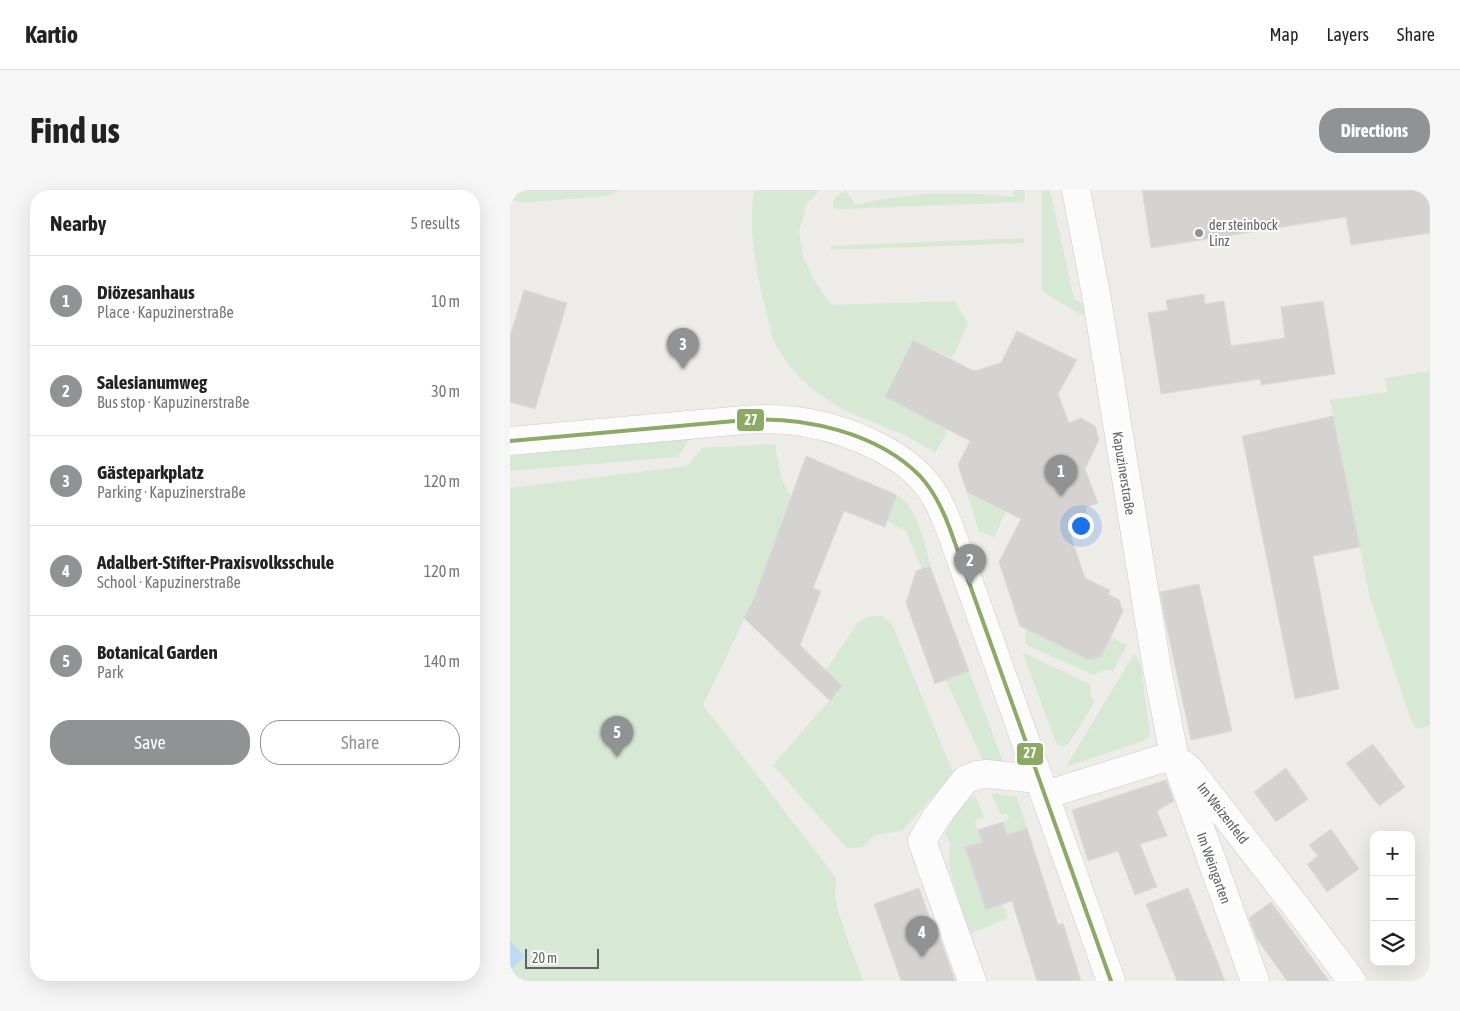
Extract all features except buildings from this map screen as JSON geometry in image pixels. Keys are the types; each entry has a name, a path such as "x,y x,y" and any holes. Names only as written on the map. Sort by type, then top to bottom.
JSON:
{"street":[{"name":"Kapuzinerstraße","path":"1076,190 1096,294 1156,659 1174,755"},
{"path":"510,441 758,419 786,420 828,427 852,436 891,453 913,469 932,490 953,538 1111,981"},
{"path":"972,981 922,841 937,816 965,780 976,775 986,774 1042,787 1174,755"},
{"name":"Im Weingarten","path":"1174,755 1255,981"},
{"name":"Im Weizenfeld","path":"1174,755 1196,778 1352,981"}],"green space":[{"path":"510,190 621,190 606,196 521,203 510,198"},
{"path":"754,190 820,190 806,205 799,232 803,257 815,282 831,305 955,301 968,324 952,358 913,340 885,397 948,430 935,453 906,436 844,409 817,393 785,360 772,334 756,268 752,221"},
{"path":"846,190 855,205 913,195 953,193 1012,197 1014,190 1024,190 1025,196 1023,202 839,209 833,207 835,199"},
{"path":"1042,190 1050,190 1074,299 1088,306 1086,313 1081,315 1042,290"},
{"path":"1024,238 1024,243 831,250 831,246"},
{"path":"1430,371 1430,726 1417,729 1411,720 1370,599 1330,400 1387,392 1385,378"},
{"path":"690,438 678,457 510,471 510,456"},
{"path":"775,444 781,477 791,498 753,601 703,705 836,878 835,894 838,912 863,981 510,981 510,488 687,466 702,448"},
{"path":"967,492 1006,511 994,537 979,531"},
{"path":"897,495 910,508 915,517 931,566 922,569 906,531 887,521"},
{"path":"871,616 882,616 892,624 953,773 902,831 875,835 862,847 847,848 773,765 842,686 826,670 859,621"},
{"path":"1027,629 1089,660 1101,657 1110,637 1127,645 1113,671 1103,670 1094,675 1026,645 1025,634"},
{"path":"1023,653 1090,684 1091,696 1095,701 1066,745 1061,746 1056,742"},
{"path":"1134,654 1141,666 1149,736 1143,741 1066,767"},
{"path":"969,671 1002,763 990,764 982,758 946,680"},
{"path":"991,793 1017,797 1027,828 1007,835 1003,822 1009,819 1007,813 1001,815"},
{"path":"975,795 984,817 975,821 982,842 965,848 986,910 1003,904 1008,918 965,936 951,901 959,899 950,871 950,843 945,834 961,807"}],"water":[{"path":"510,941 525,956 512,969 510,968"}],"transit line":[{"name":"27","path":"510,441 746,420 792,421 839,430 862,438 903,461 920,476 938,501 950,529 1111,981"}],"place":[{"name":"der steinbock Linz","path":"1199,233"},
{"name":"Gästeparkplatz","path":"683,369"},
{"name":"Diözesanhaus","path":"1061,496"},
{"name":"Salesianumweg","path":"970,585"},
{"name":"Botanical Garden","path":"617,757"},
{"name":"Adalbert-Stifter-Praxisvolksschule","path":"922,957"}]}
